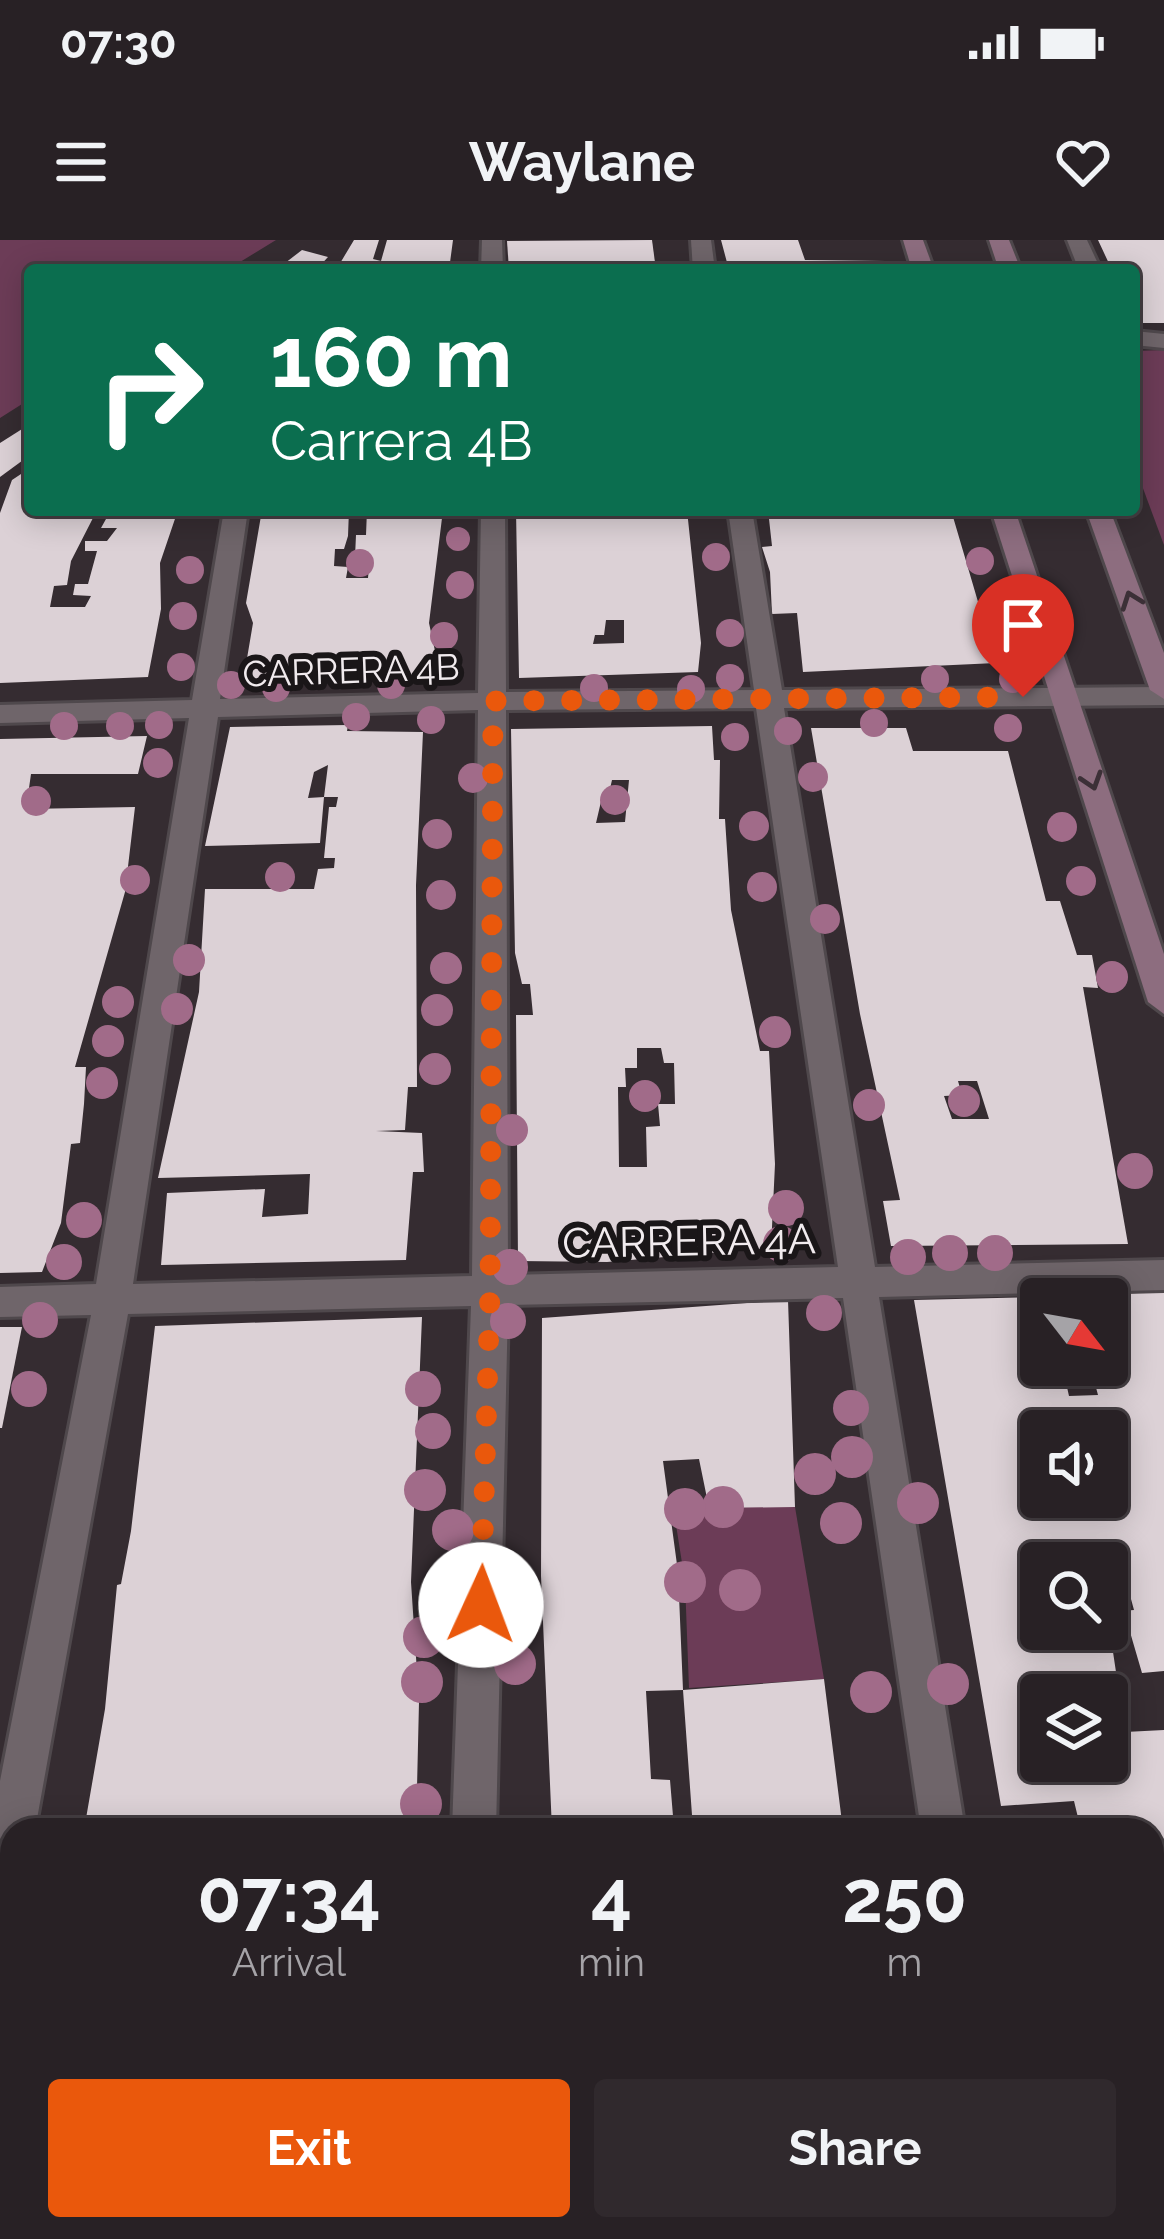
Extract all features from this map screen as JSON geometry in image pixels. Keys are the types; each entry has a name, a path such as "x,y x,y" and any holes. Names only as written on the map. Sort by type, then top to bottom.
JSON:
{"main road":[{"path":"1005,516 1164,1002"},
{"path":"1099,516 1164,693"}],"street":[{"path":"16,1818 112,1300 235,516"},
{"path":"474,1818 490,1291 493,516"},
{"path":"741,516 941,1818"},
{"name":"CARRERA 4B","path":"0,714 493,701 1164,693"},
{"name":"CARRERA 4A","path":"0,1302 1164,1276"}],"shaded area":[{"path":"0,240 276,240 237,264 24,264 24,403 0,418"},
{"path":"1164,350 1164,545 1140,480 1140,351"},
{"path":"795,1507 824,1679 689,1688 685,1582 674,1512"}],"building":[{"path":"354,240 379,240 373,259 381,261 387,240 453,240 450,264 340,264"},
{"path":"652,240 655,264 509,264 507,241"},
{"path":"721,240 798,240 805,260 885,264 727,264"},
{"path":"1098,240 1164,240 1164,323 1140,323 1140,264 1109,264"},
{"path":"302,250 328,257 322,264 284,264"},
{"path":"24,428 24,459 0,477 0,443"},
{"path":"24,472 24,516 93,518 71,561 67,585 54,586 50,607 85,607 91,596 73,595 75,584 88,584 97,551 85,551 85,541 107,541 117,528 101,528 106,519 176,516 160,563 161,609 148,677 0,683 0,513 12,480"},
{"path":"261,516 349,516 348,536 344,549 335,549 334,566 348,567 346,578 368,578 370,556 355,557 356,535 366,535 367,516 442,516 429,623 441,679 243,682 253,623 246,603"},
{"path":"516,516 688,516 701,643 698,672 519,678","holes":["606,620 624,620 624,643 593,644 595,635 604,635"]},
{"path":"769,516 953,516 996,663 803,672 797,613 772,614 770,572 762,547 772,546"},
{"path":"348,725 347,731 423,732 416,885 417,1087 408,1087 405,1130 376,1131 422,1133 424,1172 413,1172 406,1260 161,1265 167,1193 265,1189 262,1217 308,1214 310,1174 158,1178 199,992 205,889 314,889 318,869 334,868 335,858 324,858 329,807 336,807 338,797 324,797 320,843 205,846 230,727","holes":["328,765 324,797 308,798 314,772"]},
{"path":"712,726 714,760 720,760 719,819 725,819 731,910 760,1051 769,1051 775,1164 771,1248 607,1262 518,1261 516,1015 533,1015 530,984 522,984 515,953 511,729","holes":["612,780 629,780 625,822 596,823 603,793 609,793","637,1048 661,1048 664,1063 674,1063 675,1104 658,1104 660,1126 646,1127 647,1167 619,1167 618,1087 626,1087 625,1068 637,1068"]},
{"path":"811,728 906,728 913,751 1008,751 1046,901 1060,901 1077,955 1092,955 1098,988 1083,987 1128,1244 891,1246 883,1201 900,1200 860,1014","holes":["958,1081 977,1081 989,1119 952,1119 944,1096 962,1095"]},
{"path":"147,736 138,774 31,774 26,809 135,807 125,892 75,1067 86,1067 84,1104 80,1143 71,1144 61,1223 42,1272 0,1273 0,739"},
{"path":"1164,1292 1164,1671 1142,1673 1128,1632 1128,1610 1134,1610 1128,1588 1128,1542 1020,1542 1020,1650 1113,1650 1116,1674 1020,1674 1020,1782 1128,1782 1128,1732 1164,1730 1164,1818 1078,1818 1074,1801 1001,1806 914,1300 1020,1297 1020,1386 1067,1386 1069,1396 1098,1395 1096,1386 1128,1386 1128,1293"},
{"path":"788,1300 795,1507 709,1508 699,1459 663,1461 678,1572 683,1690 824,1679 841,1818 551,1818 541,1576 542,1318","holes":["683,1690 692,1815 673,1816 670,1780 651,1779 646,1691"]},
{"path":"422,1317 411,1582 419,1702 416,1818 86,1818 105,1709 117,1585 121,1584 131,1531 155,1326"},
{"path":"0,1327 22,1327 2,1428 0,1428"}],"route":[{"path":"481,1605 490,1291 493,701 1023,697"}]}
